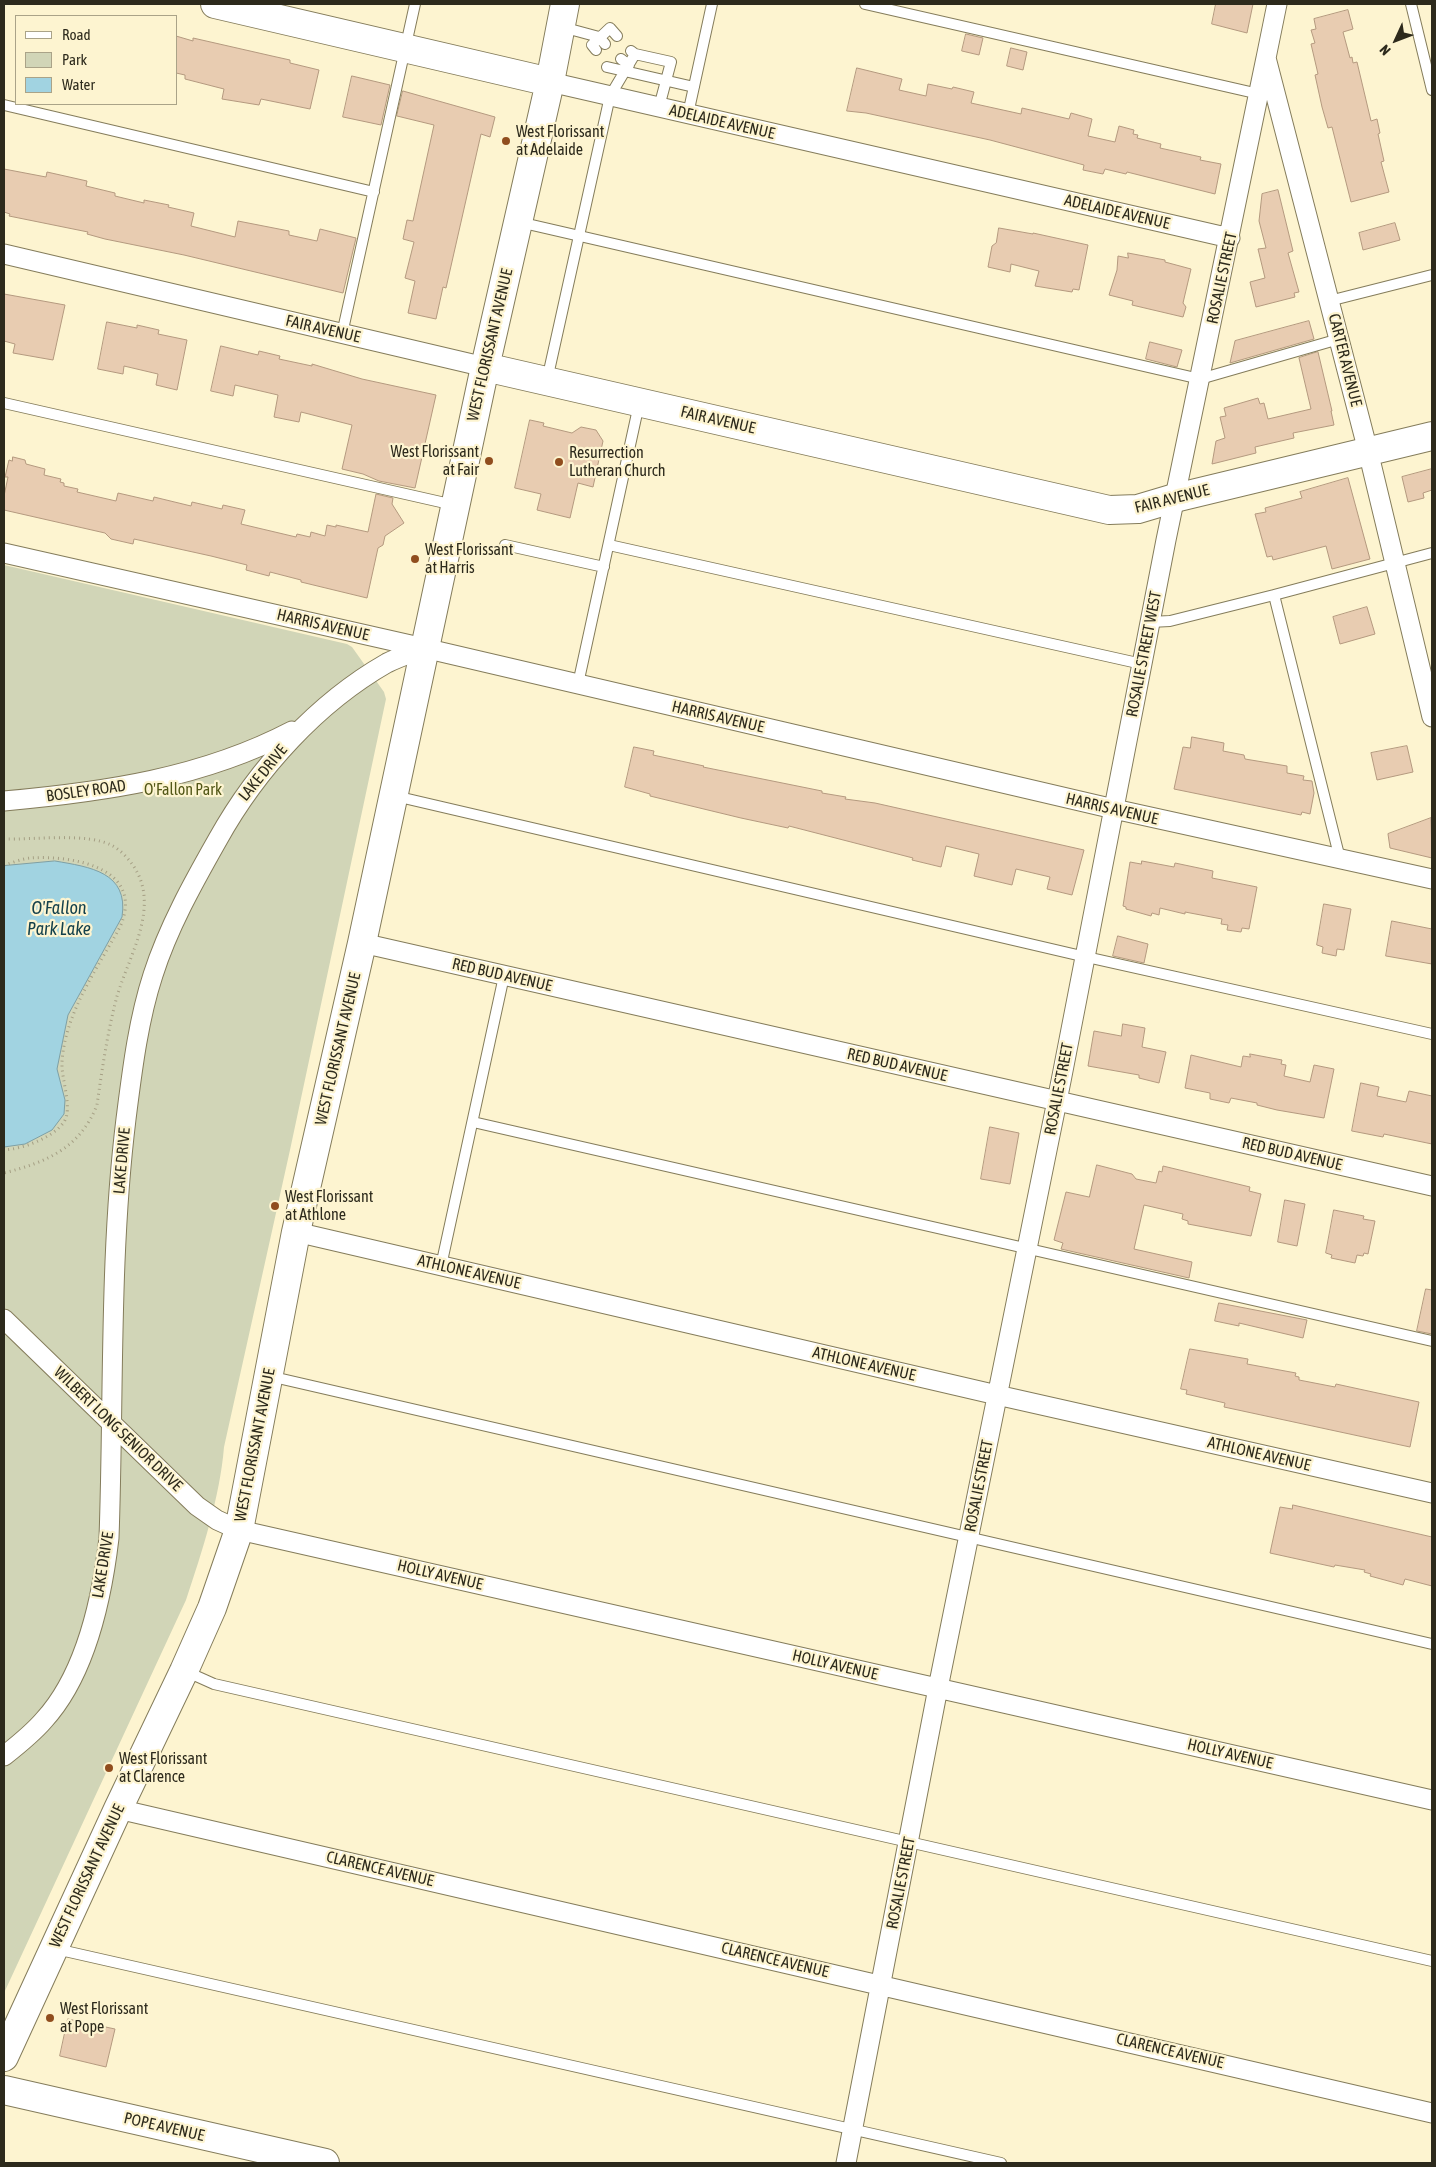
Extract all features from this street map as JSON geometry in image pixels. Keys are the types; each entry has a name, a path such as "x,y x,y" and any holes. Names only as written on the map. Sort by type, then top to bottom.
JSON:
{"main road":[{"name":"ADELAIDE AVENUE","path":"215,4 550,82"},
{"name":"WEST FLORISSANT AVENUE","path":"4,2057 184,1671 212,1608 239,1530 296,1232 362,943 424,648 485,367 550,82 563,15"},
{"name":"FAIR AVENUE","path":"485,367 1109,510 1138,509 1175,498 1432,436"},
{"name":"POPE AVENUE","path":"4,2090 275,2158 325,2163"}],"street":[{"name":"CARTER AVENUE","path":"1277,4 1266,58 1368,451 1432,717"},
{"name":"ROSALIE STREET","path":"1175,498 1266,58"},
{"name":"ADELAIDE AVENUE","path":"550,82 1230,238"},
{"name":"FAIR AVENUE","path":"4,254 485,367"},
{"name":"ROSALIE STREET WEST","path":"1114,809 1175,498"},
{"name":"HARRIS AVENUE","path":"4,553 424,648 1114,809 1432,879"},
{"name":"LAKE DRIVE","path":"4,1756 46,1719 63,1694 78,1665 94,1620 104,1578 109,1538 114,1269 120,1168 131,1081 142,1020 153,975 176,919 234,811 266,765 306,724 363,678 390,662 424,648"},
{"name":"BOSLEY ROAD","path":"4,801 135,784 201,769 257,749 306,724"},
{"name":"ROSALIE STREET","path":"846,2163 938,1688 1114,809"},
{"name":"RED BUD AVENUE","path":"362,943 1432,1186"},
{"name":"ATHLONE AVENUE","path":"296,1232 998,1395 1432,1493"},
{"name":"WILBERT LONG SENIOR DRIVE","path":"4,1319 198,1506 217,1520 239,1530"},
{"name":"HOLLY AVENUE","path":"239,1530 1432,1800"},
{"name":"CLARENCE AVENUE","path":"118,1809 882,1984 1432,2113"}],"lane":[{"path":"342,334 415,4"},
{"path":"688,114 712,4"},
{"path":"865,4 1259,94"},
{"path":"1411,4 1432,90"},
{"path":"563,15 602,41"},
{"path":"596,50 592,45 602,41 610,28 617,36"},
{"path":"547,381 610,96 633,53 671,62 659,107"},
{"path":"607,67 625,65 666,80 694,86"},
{"path":"4,105 374,192"},
{"path":"518,222 1200,379 1339,339"},
{"path":"1330,301 1432,275"},
{"path":"578,684 639,402"},
{"path":"4,403 455,506"},
{"path":"505,545 604,567"},
{"path":"609,545 1142,664"},
{"path":"1150,622 1170,621 1274,596 1432,554"},
{"path":"1274,596 1340,859"},
{"path":"394,795 1085,957 1432,1034"},
{"path":"441,1266 504,976"},
{"path":"473,1122 1432,1341"},
{"path":"268,1376 1432,1644"},
{"path":"184,1671 214,1684 1432,1961"},
{"path":"54,1949 1001,2163"}],"path":[{"path":"4,840 58,838 98,841 112,845 121,852 137,871 142,883 144,916 116,1001 96,1105 90,1121 67,1148 41,1161 4,1172"},
{"path":"4,865 28,858 51,858 94,865 119,881 127,898 125,915 120,927 69,1023 63,1045 62,1066 63,1085 68,1104 65,1120 59,1127 35,1143 14,1150 4,1150"}],"green space":[{"name":"O'Fallon Park","path":"4,565 347,644 352,647 384,692 386,699 290,1150 224,1447 219,1485 204,1544 186,1600 4,1993"}],"water":[{"name":"O'Fallon Park Lake","path":"55,861 93,869 113,881 119,890 123,902 122,917 68,1015 57,1069 65,1100 64,1114 52,1130 25,1144 4,1147 4,866"}],"building":[{"path":"1216,4 1253,4 1247,33 1212,24"},
{"path":"1348,10 1353,29 1343,32 1350,58 1352,57 1353,63 1357,62 1371,121 1377,119 1384,161 1381,162 1389,192 1351,202 1332,127 1328,128 1322,107 1315,75 1318,74 1311,44 1315,43 1311,30 1316,29 1314,19"},
{"path":"966,34 983,38 979,55 962,51"},
{"path":"178,37 193,41 193,38 290,60 290,63 319,70 310,109 261,99 259,105 222,99 224,89 185,79 185,75 178,73"},
{"path":"1011,48 1027,52 1023,70 1007,66"},
{"path":"857,68 902,79 899,90 926,96 928,84 952,89 953,87 974,92 971,103 1021,114 1022,108 1069,119 1071,113 1092,119 1088,136 1115,142 1119,126 1134,130 1133,134 1138,135 1137,138 1161,144 1160,148 1201,157 1200,160 1221,164 1215,194 1127,172 1126,174 1105,169 1103,174 1083,170 1084,165 990,140 866,113 847,111"},
{"path":"352,76 390,85 381,125 343,117"},
{"path":"403,91 495,117 490,137 481,134 446,288 443,287 436,319 408,313 415,281 405,278 414,242 403,239 407,220 413,221 434,125 397,116"},
{"path":"4,169 46,177 47,172 87,181 86,186 115,193 115,196 144,203 144,200 169,205 168,207 194,213 191,226 235,237 238,221 289,231 289,235 317,241 320,229 356,238 343,293 184,255 105,239 87,234 88,232 9,216 10,214 4,212"},
{"path":"1278,190 1293,251 1288,253 1299,292 1294,293 1295,297 1256,307 1250,282 1265,278 1258,249 1266,248 1259,221 1262,194"},
{"path":"1395,223 1400,240 1363,250 1359,233"},
{"path":"999,228 1088,245 1079,290 1073,289 1072,292 1035,286 1039,271 1011,264 1010,272 988,267 992,246 996,243"},
{"path":"1128,253 1165,260 1165,262 1191,269 1183,303 1186,307 1183,317 1132,305 1133,301 1109,295 1117,270 1118,256 1128,258"},
{"path":"4,294 65,305 53,360 13,353 15,344 4,341"},
{"path":"1309,321 1314,339 1230,363 1235,341"},
{"path":"107,322 137,328 137,325 159,330 158,334 187,340 177,390 156,385 158,374 124,366 123,374 98,369"},
{"path":"1150,342 1182,350 1177,367 1146,359"},
{"path":"221,346 258,355 259,351 280,356 279,359 312,366 312,364 362,379 436,395 415,488 379,481 363,474 342,469 352,425 301,412 299,422 274,417 278,395 235,385 233,396 211,391"},
{"path":"1318,352 1334,425 1293,433 1294,438 1255,447 1256,453 1212,464 1216,441 1225,438 1220,417 1226,416 1224,408 1258,398 1260,404 1264,403 1268,419 1311,409 1299,358"},
{"name":"Resurrection Lutheran Church","path":"530,420 544,423 543,426 572,433 581,427 596,430 603,441 593,487 578,483 570,518 537,510 541,494 515,488"},
{"path":"13,457 25,460 26,464 45,469 44,475 61,479 60,482 64,483 64,486 78,489 77,492 116,501 118,493 153,501 154,497 191,506 192,502 222,509 223,505 245,510 241,524 296,537 297,534 310,537 311,532 325,536 327,525 336,527 336,525 368,532 376,494 393,498 392,504 404,523 385,536 383,545 378,548 367,598 301,582 301,580 270,572 269,576 246,570 247,565 211,556 134,539 133,544 111,539 105,533 4,510 4,496 8,477 5,477 9,460 12,461"},
{"path":"1432,469 1432,490 1423,493 1424,498 1408,502 1402,477"},
{"path":"1348,478 1370,559 1332,569 1326,546 1273,560 1272,556 1267,557 1255,514 1266,512 1265,508 1302,498 1300,492"},
{"path":"1367,607 1375,634 1340,644 1333,617"},
{"path":"1192,737 1224,743 1223,751 1244,755 1245,759 1287,766 1287,773 1304,776 1303,780 1312,781 1314,793 1310,814 1302,812 1301,815 1174,789 1183,747 1190,748"},
{"path":"1407,746 1413,772 1377,780 1371,753"},
{"path":"634,747 654,751 653,755 703,767 822,791 822,793 846,797 845,799 875,803 1084,850 1072,895 1047,889 1050,877 1016,869 1012,885 974,876 979,854 946,846 941,867 789,826 788,828 741,818 650,796 650,794 625,787"},
{"path":"1431,818 1432,858 1390,848 1388,834"},
{"path":"1142,861 1174,867 1175,863 1213,871 1212,878 1257,887 1249,929 1242,928 1241,932 1227,930 1228,925 1221,924 1222,919 1185,912 1185,914 1160,908 1159,915 1152,913 1151,916 1126,909 1123,906 1130,862 1141,864"},
{"path":"1324,904 1351,909 1344,950 1337,949 1336,956 1322,953 1323,947 1317,945"},
{"path":"1392,921 1432,929 1432,964 1386,956"},
{"path":"1118,936 1148,944 1144,963 1113,956"},
{"path":"1123,1024 1145,1028 1142,1047 1166,1052 1159,1083 1139,1078 1139,1075 1088,1066 1094,1031 1121,1036"},
{"path":"1250,1054 1282,1060 1281,1064 1286,1065 1284,1076 1310,1082 1314,1065 1334,1069 1324,1118 1277,1110 1257,1105 1257,1103 1231,1098 1229,1103 1210,1099 1210,1093 1185,1088 1191,1055 1241,1067 1243,1056 1250,1057"},
{"path":"1361,1083 1379,1087 1377,1096 1406,1102 1409,1091 1432,1096 1432,1144 1384,1134 1383,1137 1352,1131"},
{"path":"990,1127 1019,1133 1010,1184 981,1179"},
{"path":"1097,1165 1132,1174 1136,1179 1156,1183 1159,1171 1162,1172 1163,1166 1250,1187 1249,1191 1261,1194 1251,1236 1188,1224 1188,1221 1182,1219 1183,1214 1144,1205 1134,1249 1192,1262 1189,1278 1061,1249 1063,1243 1054,1240 1066,1192 1089,1197"},
{"path":"1285,1200 1305,1204 1297,1246 1278,1242"},
{"path":"1334,1210 1364,1216 1363,1219 1375,1221 1368,1254 1364,1253 1363,1256 1357,1255 1355,1263 1331,1258 1332,1255 1326,1253"},
{"path":"1426,1289 1432,1290 1432,1334 1417,1331"},
{"path":"1219,1303 1307,1320 1303,1338 1239,1323 1239,1326 1215,1321"},
{"path":"1190,1349 1248,1359 1247,1364 1296,1373 1295,1376 1299,1377 1299,1380 1335,1387 1336,1384 1419,1402 1410,1447 1224,1407 1225,1403 1186,1394 1187,1390 1181,1389"},
{"path":"1293,1505 1432,1537 1432,1586 1405,1579 1403,1585 1370,1576 1371,1574 1364,1572 1365,1570 1335,1565 1334,1567 1270,1553 1280,1507 1292,1509"},
{"path":"68,2019 115,2029 106,2067 60,2056"}],"place":[{"name":"West Florissant at Adelaide","path":"506,141"},
{"name":"West Florissant at Fair","path":"489,461"},
{"name":"Resurrection Lutheran Church","path":"559,462"},
{"name":"West Florissant at Harris","path":"415,559"},
{"name":"West Florissant at Athlone","path":"275,1206"},
{"name":"West Florissant at Clarence","path":"109,1768"},
{"name":"West Florissant at Pope","path":"50,2018"}]}
